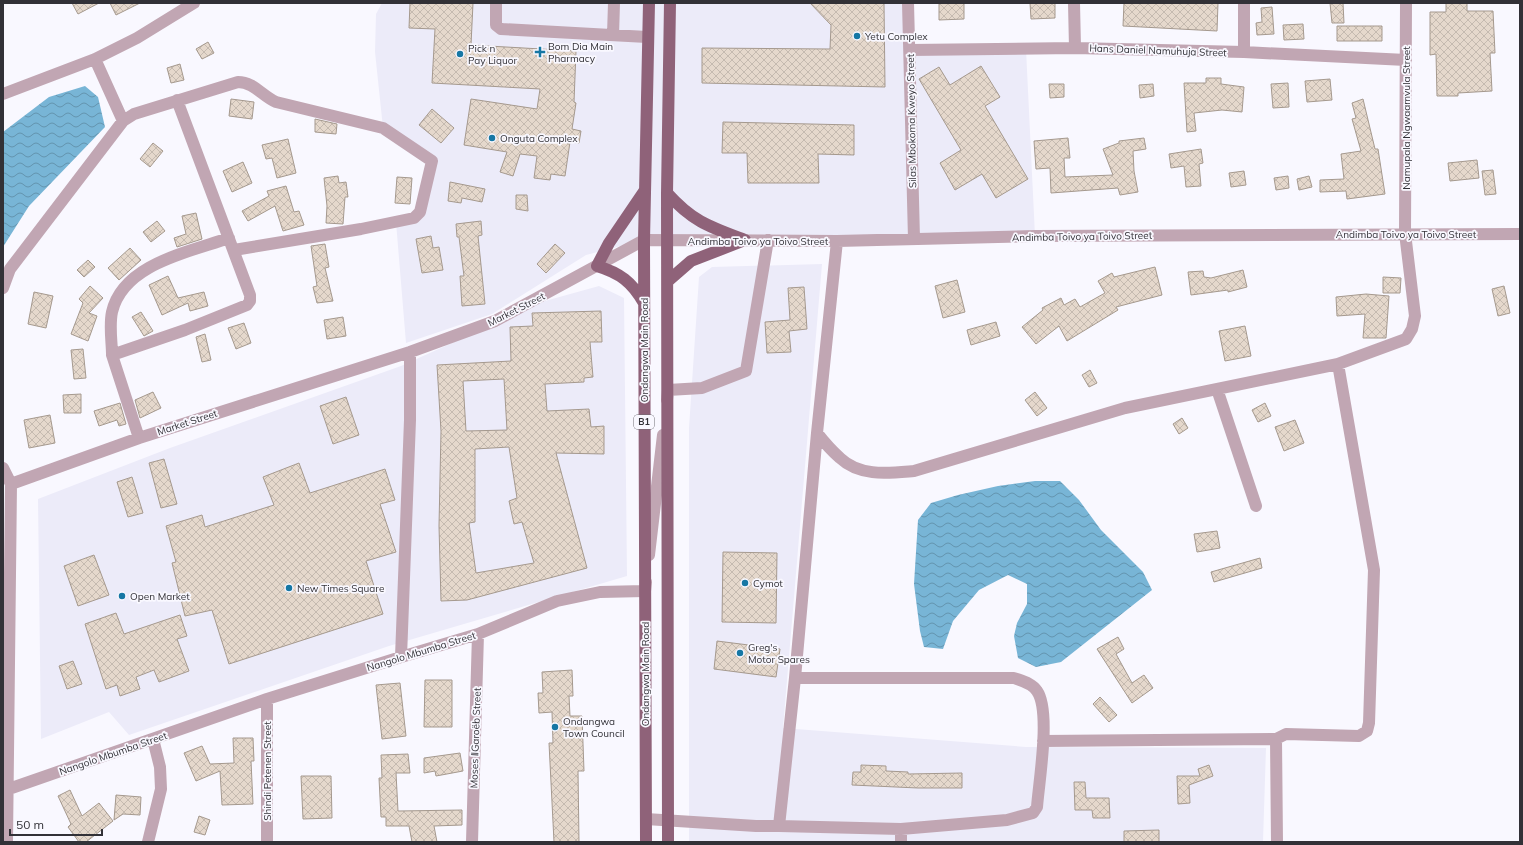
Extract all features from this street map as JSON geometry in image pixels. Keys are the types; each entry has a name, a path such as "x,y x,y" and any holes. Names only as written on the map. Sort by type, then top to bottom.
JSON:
{"main road":[{"name":"Ondangwa Main Road","path":"646,842 644,240 647,37 649,3"},
{"name":"B1","path":"668,842 667,193 670,3"},
{"path":"644,304 635,288 614,271 597,266 609,243 645,190"},
{"path":"667,193 679,206 697,220 745,240"},
{"path":"668,281 691,261 745,240"}],"street":[{"path":"3,94 95,59 138,38 176,8 194,3"},
{"path":"496,3 496,25 501,29 647,37"},
{"path":"613,35 614,3"},
{"name":"Silas Mbokoma Kweyo Street","path":"908,3 914,239"},
{"path":"1074,3 1075,48"},
{"path":"1244,3 1244,52"},
{"name":"Namupala Ngwaamvula Street","path":"817,433 841,459 853,467 878,474 914,471 1125,408 1338,364 1406,339 1412,329 1415,316 1405,233 1406,3"},
{"name":"Hans Daniel Namuhuja Street","path":"910,50 1075,48 1244,52 1406,60"},
{"path":"95,59 122,121"},
{"path":"3,288 10,268 122,121 134,114 177,100 238,82 246,82 268,99 276,102 383,128 432,161 420,212 414,218 361,230 234,250"},
{"path":"112,355 185,330 247,305 250,301 250,295 234,250 177,100"},
{"name":"Andimba Toivo ya Toivo Street","path":"644,240 837,241 1051,236 1405,233 1520,234"},
{"path":"139,438 112,355 112,312 121,290 132,278 159,262 229,238"},
{"name":"Market Street","path":"11,484 139,438 410,352 495,321 644,240"},
{"path":"645,591 668,390 702,388 746,371 768,240"},
{"path":"779,826 795,678 817,433 837,241"},
{"path":"401,656 410,420 410,352"},
{"path":"1043,741 1276,739 1286,734 1360,736 1367,731 1369,724 1374,570 1338,364"},
{"path":"1217,389 1256,506"},
{"path":"3,468 11,484 5,791 7,842"},
{"name":"Nangolo Mbumba Street","path":"5,791 267,699 401,656 478,634 557,601 600,592 645,591"},
{"name":"Moses ǁGaroëb Street","path":"472,842 478,634"},
{"path":"646,819 756,826 901,830 1007,820 1033,813 1037,807 1044,714 1042,703 1037,691 1027,682 1014,678 795,678"},
{"name":"Shindi Petenen Street","path":"267,699 267,842"},
{"path":"148,842 161,789 160,767 153,739"},
{"path":"1276,739 1277,842"},
{"path":"901,830 901,842"}],"shaded area":[{"path":"382,3 908,3 910,50 1026,49 1035,236 644,240 586,255 492,314 406,343 396,222 414,218 432,161 383,128 375,52 376,14"},
{"path":"822,264 783,728 1026,747 1266,748 1263,842 689,842 689,428 699,277 712,267"},
{"path":"599,286 624,298 627,576 389,646 129,735 109,712 41,739 38,499 170,448 401,366 545,301"}],"water":[{"path":"85,86 98,97 105,127 29,206 3,247 3,132 49,97"},
{"path":"1035,481 1060,481 1079,500 1101,530 1143,572 1152,590 1061,662 1036,667 1018,658 1014,636 1017,623 1027,604 1027,584 1008,575 979,590 953,621 943,649 924,647 920,631 914,584 918,520 931,503 998,486"}],"building":[{"path":"72,3 99,3 78,14"},
{"path":"110,3 140,3 116,15"},
{"path":"410,3 473,3 471,45 576,51 574,102 576,103 572,129 581,131 579,143 570,142 565,176 551,174 550,180 534,178 537,156 520,154 513,176 500,172 507,152 464,145 471,99 537,109 540,89 432,83 435,29 409,28"},
{"name":"Yetu Complex","path":"810,3 884,3 885,87 702,83 702,48 830,49 831,25"},
{"path":"939,3 964,3 964,19 939,20"},
{"path":"1030,3 1055,3 1055,18 1031,19"},
{"path":"1124,3 1218,3 1217,31 1123,26"},
{"path":"1330,3 1343,3 1344,23 1332,23"},
{"path":"1446,3 1467,3 1467,11 1493,11 1495,53 1490,53 1492,91 1458,93 1458,96 1437,96 1436,54 1430,55 1430,12 1446,12"},
{"path":"1272,7 1274,34 1257,35 1256,23 1262,22 1261,8"},
{"path":"1303,24 1304,39 1284,40 1283,25"},
{"path":"1337,26 1382,26 1382,41 1337,41"},
{"path":"208,42 214,53 202,59 196,49"},
{"path":"180,64 184,80 171,83 167,68"},
{"path":"981,66 1000,97 985,106 1028,179 996,198 982,174 955,190 940,163 961,150 919,79 939,67 950,85"},
{"path":"1206,78 1221,78 1221,84 1244,87 1242,112 1222,110 1194,113 1196,131 1187,132 1184,83 1206,83"},
{"path":"1330,79 1332,100 1307,102 1305,81"},
{"path":"1288,83 1289,107 1273,108 1271,84"},
{"path":"1049,84 1064,84 1064,97 1050,98"},
{"path":"1153,84 1154,96 1140,98 1139,85"},
{"path":"231,99 254,102 252,119 229,116"},
{"path":"1363,99 1375,149 1378,149 1385,194 1347,199 1346,191 1320,192 1320,180 1344,179 1341,154 1361,151 1352,119 1356,118 1352,103"},
{"path":"432,109 454,128 441,143 419,125"},
{"path":"315,119 337,124 336,134 315,132"},
{"path":"723,122 854,125 854,155 818,154 819,183 748,183 747,153 722,153"},
{"path":"1068,138 1070,158 1064,158 1065,177 1113,175 1103,149 1119,143 1119,141 1144,138 1146,149 1133,151 1134,171 1138,192 1120,195 1118,188 1051,193 1050,168 1036,169 1034,141"},
{"path":"288,139 296,173 277,178 272,158 266,159 262,145"},
{"path":"153,143 163,151 150,167 140,159"},
{"path":"1201,149 1203,163 1199,164 1201,186 1186,187 1184,166 1171,168 1169,154"},
{"path":"1477,160 1479,178 1450,181 1448,163"},
{"path":"243,162 252,183 232,192 223,171"},
{"path":"1493,170 1496,194 1485,195 1482,171"},
{"path":"1244,171 1246,185 1231,187 1229,173"},
{"path":"338,176 339,183 346,182 348,197 345,197 343,224 326,223 327,206 324,178"},
{"path":"1288,176 1289,188 1276,190 1274,178"},
{"path":"1309,176 1312,187 1299,190 1297,179"},
{"path":"397,177 412,178 410,204 395,203"},
{"path":"450,182 485,189 482,202 462,198 461,203 448,201"},
{"path":"286,186 294,212 299,211 304,225 283,231 275,206 248,221 242,211 269,196 267,191"},
{"path":"516,195 527,195 528,211 516,209"},
{"path":"196,213 202,239 177,247 174,238 186,234 182,216"},
{"path":"157,221 165,231 151,242 143,232"},
{"path":"481,221 482,235 478,236 485,304 462,306 460,276 464,276 456,224"},
{"path":"431,236 433,248 439,247 443,270 422,273 416,239"},
{"path":"325,244 329,267 325,268 333,301 317,303 313,287 317,286 311,246"},
{"path":"555,244 565,253 546,273 537,264"},
{"path":"130,248 141,260 119,280 108,268"},
{"path":"88,260 95,267 84,277 77,270"},
{"path":"1155,267 1162,295 1116,307 1118,310 1067,341 1059,326 1036,344 1022,327 1043,310 1042,308 1061,298 1064,305 1075,299 1080,307 1105,293 1098,281 1112,273 1114,277"},
{"path":"1243,270 1247,287 1228,292 1228,290 1191,295 1188,272 1203,271 1204,277 1211,278"},
{"path":"168,276 178,298 204,292 208,306 190,311 188,303 162,315 149,285"},
{"path":"1383,277 1401,278 1400,293 1383,293"},
{"path":"957,280 965,312 943,318 935,286"},
{"path":"90,286 103,298 89,313 97,316 88,341 71,334 83,303 79,299"},
{"path":"1504,286 1510,313 1498,316 1492,289"},
{"path":"804,287 807,329 789,331 791,352 767,353 765,322 790,320 788,288"},
{"path":"34,292 53,296 46,328 28,324"},
{"path":"1366,294 1389,296 1386,338 1363,338 1365,314 1337,316 1336,297"},
{"path":"601,311 602,342 590,342 593,377 584,378 584,382 545,384 547,411 589,409 591,427 604,426 604,454 556,453 587,568 467,600 441,601 439,526 441,431 437,365 511,361 510,327 533,326 532,313","holes":["504,379 507,430 466,431 463,381","509,447 517,498 509,501 514,524 522,522 534,563 476,573 469,523 475,522 475,449"]},
{"path":"141,312 153,331 144,336 132,317"},
{"path":"343,317 346,336 327,339 324,320"},
{"path":"996,322 1000,336 971,345 967,330"},
{"path":"244,323 251,343 236,349 228,328"},
{"path":"1245,326 1251,356 1225,361 1219,331"},
{"path":"205,334 211,360 202,362 196,337"},
{"path":"83,349 86,378 74,379 71,350"},
{"path":"1090,370 1097,383 1089,387 1082,375"},
{"path":"153,392 161,408 140,418 135,400"},
{"path":"1035,392 1047,408 1037,416 1025,400"},
{"path":"81,394 81,413 64,413 63,395"},
{"path":"346,397 359,435 333,444 320,406"},
{"path":"120,403 126,424 119,426 117,420 99,426 94,411"},
{"path":"1265,403 1271,416 1258,422 1252,410"},
{"path":"50,415 55,443 29,448 24,420"},
{"path":"1182,418 1188,428 1179,434 1173,424"},
{"path":"1295,420 1304,443 1284,451 1275,427"},
{"path":"164,459 177,504 161,508 149,463"},
{"name":"New Times Square","path":"299,463 310,493 385,469 395,500 380,504 396,552 366,561 383,614 229,664 212,610 185,616 172,563 176,562 166,526 202,515 205,527 274,505 263,477"},
{"path":"132,477 143,513 128,517 117,482"},
{"path":"1217,531 1220,548 1197,552 1194,534"},
{"path":"723,552 777,553 776,623 722,622"},
{"path":"94,555 109,595 78,606 64,566"},
{"path":"1260,558 1262,568 1214,582 1211,572"},
{"path":"116,613 124,634 180,615 187,636 177,639 189,671 159,682 154,670 136,677 140,689 120,696 117,685 106,689 85,624"},
{"path":"1118,637 1124,649 1116,654 1132,683 1144,675 1153,688 1132,703 1097,649"},
{"path":"717,641 780,649 776,677 714,669"},
{"path":"73,661 82,684 67,689 59,666"},
{"path":"572,670 573,696 569,696 570,716 582,716 584,771 578,771 579,842 554,842 549,743 553,743 552,712 539,713 538,693 543,693 542,672"},
{"path":"425,680 452,680 452,727 424,727"},
{"path":"400,683 406,736 382,739 376,685"},
{"path":"1100,697 1117,715 1109,722 1093,704"},
{"path":"233,738 253,738 254,761 251,761 253,804 222,805 220,771 196,781 184,753 202,746 210,764 234,763"},
{"path":"460,753 463,771 436,776 435,771 424,773 424,758"},
{"path":"408,754 410,773 396,773 398,811 462,810 462,825 434,826 437,842 412,842 409,826 386,826 386,817 381,817 379,778 382,778 381,755"},
{"path":"861,765 886,766 886,771 908,772 908,774 962,773 962,788 852,785 853,772 861,772"},
{"path":"1209,765 1213,776 1189,785 1190,803 1178,804 1177,776 1200,776 1198,769"},
{"path":"301,776 331,776 332,818 303,819"},
{"path":"1074,782 1085,782 1086,798 1109,798 1110,818 1093,818 1092,810 1075,810"},
{"path":"70,790 82,816 99,803 113,821 86,842 79,842 68,827 71,824 58,796"},
{"path":"116,795 141,797 140,815 123,814 114,820"},
{"path":"199,816 210,820 205,835 194,832"},
{"path":"1159,830 1159,842 1124,842 1124,831"}],"place":[{"name":"Yetu Complex","path":"857,36"},
{"name":"Bom Dia Main Pharmacy","path":"540,52"},
{"name":"Pick n Pay Liquor","path":"460,54"},
{"name":"Onguta Complex","path":"492,138"},
{"name":"Cymot","path":"745,583"},
{"name":"New Times Square","path":"289,588"},
{"name":"Open Market","path":"122,596"},
{"name":"Greg's Motor Spares","path":"740,653"},
{"name":"Ondangwa Town Council","path":"555,727"}]}
